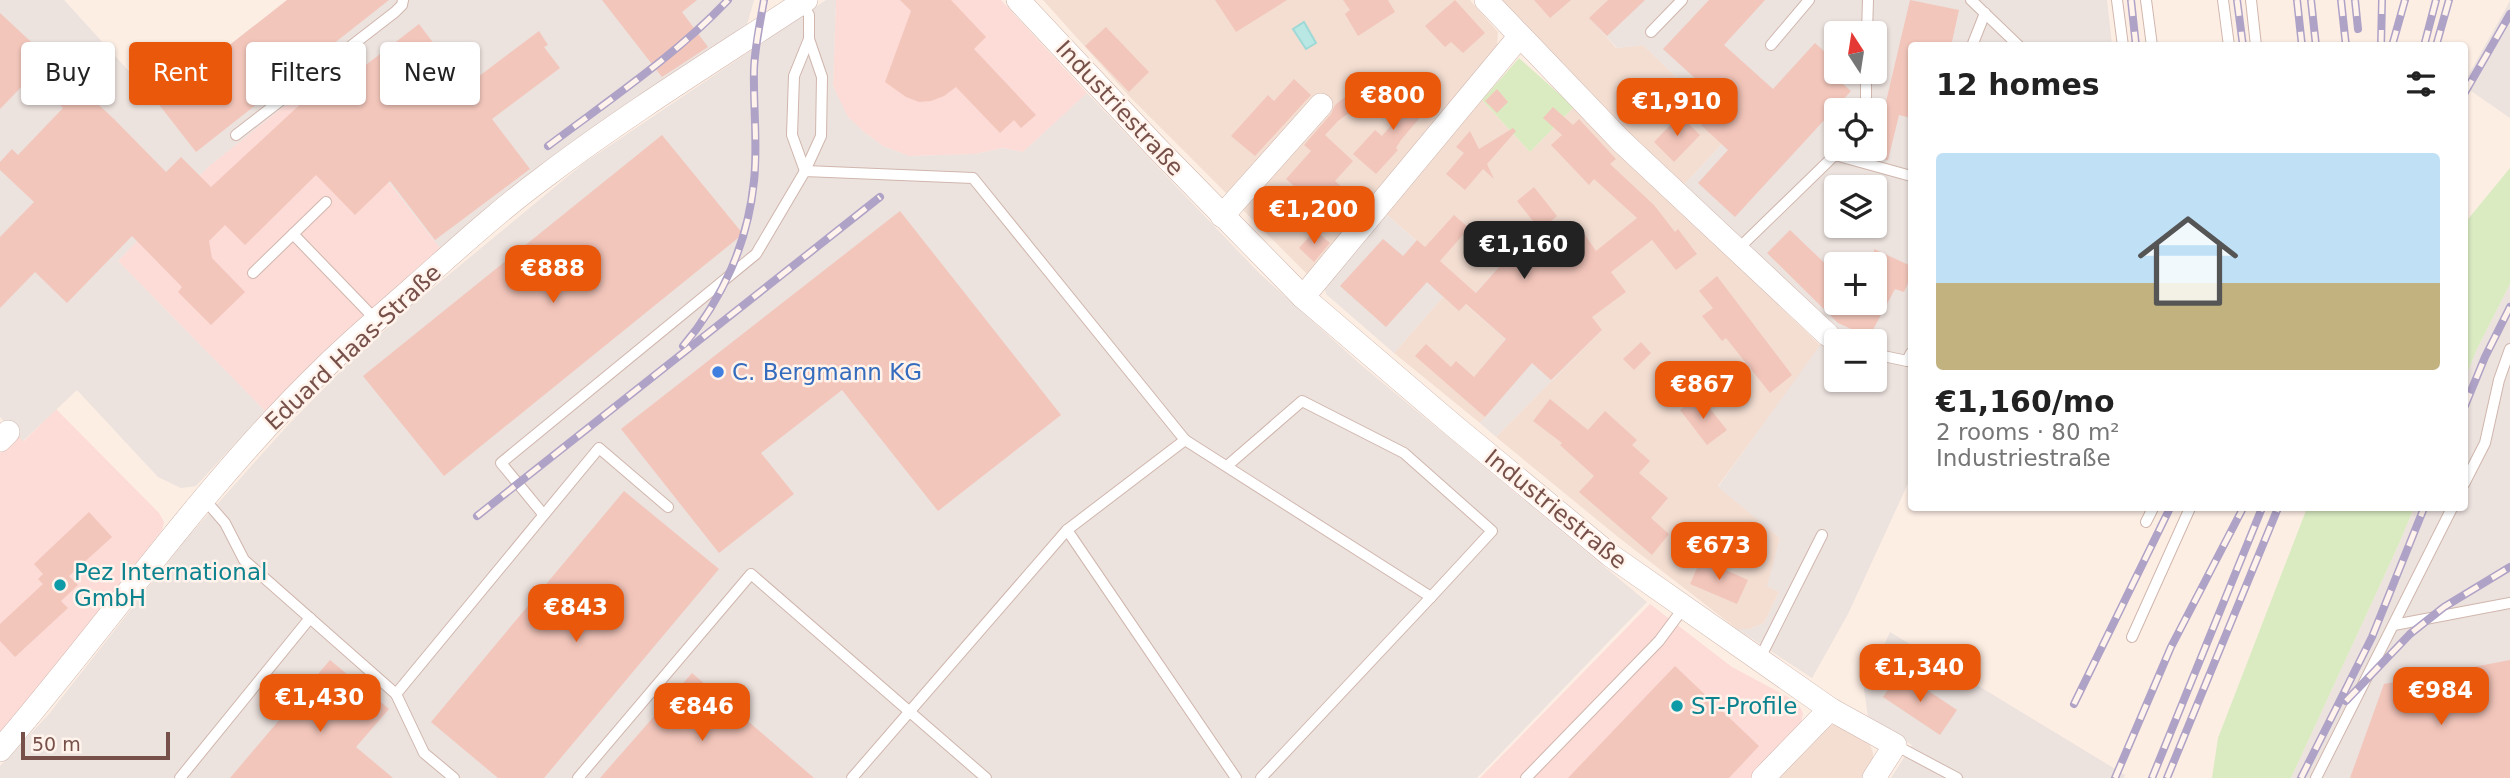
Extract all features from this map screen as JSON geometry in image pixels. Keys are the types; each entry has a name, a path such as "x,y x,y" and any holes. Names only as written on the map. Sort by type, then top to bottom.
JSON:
{"street":[{"name":"Industriestraße","path":"1018,0 1222,216 1303,297 1454,426 1610,555 1830,709 1895,745"},
{"path":"1486,0 1621,141 1825,329"},
{"name":"Eduard Haas-Straße","path":"0,750 273,419 325,367 542,178 804,1"},
{"path":"1303,297 1519,37"},
{"path":"1222,216 1321,106"},
{"path":"1763,778 1830,709"},
{"path":"1874,778 1895,745"}],"lane":[{"path":"236,135 395,12 403,0"},
{"path":"1651,32 1682,0"},
{"path":"1770,45 1809,0"},
{"path":"1867,21 1868,0"},
{"path":"1971,0 2015,42"},
{"path":"2118,0 2123,42"},
{"path":"2146,0 2151,42"},
{"path":"2223,0 2228,42"},
{"path":"2250,0 2255,42"},
{"path":"543,514 501,463 756,254 805,171 821,136 822,77 809,38 809,15 804,1"},
{"path":"1974,42 1985,13"},
{"path":"805,171 792,135 792,127 794,76 809,38"},
{"path":"1738,249 1829,161"},
{"path":"1865,161 1908,175"},
{"path":"805,171 973,178 1185,440 1431,597"},
{"path":"253,273 326,202"},
{"path":"293,234 377,320"},
{"path":"2468,476 2484,443 2499,380 2510,349"},
{"path":"1887,357 1908,359"},
{"path":"1227,466 1302,401 1404,453 1492,531 1261,778"},
{"path":"852,778 1067,530 1185,440"},
{"path":"396,694 599,448 667,508"},
{"path":"205,500 225,523 244,560 396,694 424,753 454,778"},
{"path":"2146,522 2152,511"},
{"path":"2132,636 2189,511"},
{"path":"2316,778 2451,511"},
{"path":"1067,530 1236,778"},
{"path":"1760,658 1822,535"},
{"path":"578,778 751,573 986,778"},
{"path":"2394,625 2510,604"},
{"path":"1526,778 1659,641 1685,606"},
{"path":"180,778 310,618"},
{"path":"1895,745 1957,778"}],"shaded area":[{"path":"0,0 64,0 102,42 21,42 21,105 115,105 115,56 129,71 129,105 232,105 232,43 287,0 754,0 747,25 538,170 440,248 328,105 366,105 366,42 246,42 246,105 286,105 208,167 118,261 265,411 196,486 181,488 158,477 77,390 23,441 0,417"},
{"path":"826,0 836,0 833,86 848,117 883,146 909,156 975,154 1003,148 1023,152 1087,93 1260,274 1360,364 1647,602 1477,778 0,778 0,766 49,714 186,539 288,425 348,364 405,311 584,163"},
{"path":"836,0 1001,0 1087,93 1023,152 1003,148 975,154 909,156 883,146 864,132 848,117 840,104 833,85"},
{"path":"1043,0 1470,0 1498,32 1496,59 1309,276 1129,96"},
{"path":"1501,0 1608,0 1590,18 1616,48 1643,45 1733,132 1681,188"},
{"path":"1608,0 2107,0 2112,42 1908,42 1908,484 1848,614 1812,678 1737,629 1750,629 1764,623 1779,592 1767,586 1780,538 1718,487 1824,340 1824,392 1887,392 1887,329 1830,329 1681,188 1733,132 1643,45 1617,48 1589,18"},
{"path":"2510,1 2510,118 2468,89 2468,76"},
{"path":"1482,100 1530,152 1574,107 1821,346 1718,486 1780,538 1768,586 1779,592 1764,623 1750,629 1737,629 1618,537 1496,437 1602,330 1556,275 1531,232 1476,293 1385,213"},
{"path":"286,105 328,105 440,248 353,325 265,411 118,261 208,167"},
{"path":"1385,213 1475,293 1531,231 1556,275 1602,330 1496,437 1480,423 1508,390 1482,367 1505,339 1466,304 1459,311 1443,297 1394,353 1326,294 1324,285"},
{"path":"2510,284 2510,778 2291,778 2413,511 2468,511 2468,371"},
{"path":"1443,297 1465,304 1506,339 1509,390 1480,423 1394,353"},
{"path":"56,409 159,513 164,522 162,530 0,738 0,453 18,436 24,441"},
{"path":"1650,604 1732,667 1797,702 1803,713 1801,724 1754,778 1480,778"},
{"path":"1890,632 2125,775 2124,778 1891,778 1912,745 1868,717 1864,689"},
{"path":"1834,724 1864,739 1870,745 1873,762 1865,778 1777,778 1826,728"}],"green space":[{"path":"1519,58 1574,107 1530,152 1482,100"},
{"path":"2510,168 2510,284 2468,371 2468,219"},
{"path":"2306,511 2413,511 2291,778 2212,778 2218,738"}],"water":[{"path":"1304,22 1316,43 1306,49 1293,29"}],"building":[{"path":"287,0 389,0 336,42 246,42 246,105 256,105 196,152 159,105 232,105 232,43"},
{"path":"602,0 697,0 682,12 708,47 662,77"},
{"path":"900,0 951,0 986,37 974,49 1036,115 1021,128 1014,120 1000,133 956,87 944,96 919,102 906,97 885,82 911,11"},
{"path":"1215,0 1287,0 1236,32"},
{"path":"1343,0 1388,0 1395,12 1358,36 1345,14 1350,10"},
{"path":"1455,0 1485,33 1463,53 1451,42 1445,47 1425,26"},
{"path":"1534,0 1571,0 1550,18"},
{"path":"1608,0 1645,0 1607,36 1589,18"},
{"path":"1709,0 1765,0 1724,45 1773,89 1815,43 1824,51 1824,84 1843,84 1851,91 1845,98 1824,98 1824,120 1735,217 1698,183 1728,150 1701,125 1722,103 1663,49"},
{"path":"1910,0 1959,10 1952,42 1908,42 1908,117 1899,115 1888,160 1887,98"},
{"path":"0,13 31,42 21,42 21,87 0,109"},
{"path":"419,24 433,42 396,42"},
{"path":"1106,27 1149,72 1129,92 1085,46"},
{"path":"539,31 548,45 544,47 560,68 492,119 530,169 435,240 390,181 355,215 316,175 245,245 225,225 209,241 212,258 245,292 211,325 178,292 182,287 132,236 67,303 35,272 0,308 0,237 34,202 0,170 0,162 12,149 18,155 63,108 60,105 99,105 166,172 181,157 211,187 299,105 366,105 366,65 380,54 380,105 480,105 480,75"},
{"path":"1294,79 1311,95 1255,156 1231,136 1268,95 1274,101"},
{"path":"1415,86 1433,102 1401,140 1396,148 1398,150 1376,174 1353,154 1375,130 1382,136 1405,109 1399,104"},
{"path":"1358,87 1367,100 1338,121 1325,135 1353,161 1335,181 1345,190 1325,213 1286,179 1311,151 1304,145 1331,114 1335,105"},
{"path":"1497,89 1508,102 1497,113 1485,101"},
{"path":"1553,107 1573,125 1579,119 1616,159 1610,164 1654,205 1675,232 1678,229 1697,254 1676,270 1652,240 1611,272 1626,292 1592,317 1602,330 1551,380 1532,363 1485,417 1415,356 1426,344 1451,367 1456,361 1474,377 1506,339 1466,304 1459,311 1427,282 1386,327 1340,286 1383,239 1403,256 1417,240 1425,247 1454,215 1469,228 1440,261 1476,293 1531,231 1549,261 1585,235 1596,251 1637,218 1594,179 1589,185 1551,145 1562,135 1543,118"},
{"path":"1680,115 1700,135 1674,162 1654,142"},
{"path":"1513,128 1516,131 1487,164 1494,179 1483,169 1465,190 1446,174 1464,153 1456,147 1470,131 1479,149"},
{"path":"662,135 743,234 444,476 363,376"},
{"path":"1534,187 1557,216 1540,230 1517,201"},
{"path":"900,211 1061,415 938,511 842,390 761,453 794,494 719,553 621,429"},
{"path":"1315,230 1330,243 1314,262 1299,248"},
{"path":"1790,230 1824,263 1824,309 1767,253"},
{"path":"1887,255 1908,265 1908,283 1904,292 1895,289 1887,304"},
{"path":"1717,276 1792,375 1770,393 1726,338 1722,341 1702,316 1713,308 1699,291"},
{"path":"1830,315 1881,315 1873,329 1851,329 1838,323"},
{"path":"1641,342 1651,353 1634,370 1623,359"},
{"path":"1697,397 1727,430 1707,445 1680,410"},
{"path":"1550,399 1588,430 1605,411 1637,440 1632,445 1650,461 1639,473 1668,498 1651,518 1669,534 1652,555 1579,492 1594,476 1560,445 1562,443 1533,421"},
{"path":"624,491 719,569 544,778 498,778 431,722"},
{"name":"Pez International GmbH","path":"89,512 112,537 69,576 78,585 61,601 68,608 15,657 0,641 0,624 43,584 38,579 43,574 34,564"},
{"path":"1701,559 1748,580 1737,604 1690,584"},
{"path":"330,660 389,709 356,747 393,778 230,778"},
{"path":"2510,660 2510,778 2350,778 2384,684"},
{"name":"ST-Profile","path":"1675,666 1759,746 1729,778 1568,778"},
{"path":"1900,672 1957,710 1940,735 1883,697"},
{"path":"692,673 814,778 600,778"}],"railway":[{"path":"548,146 664,59 728,0"},
{"path":"683,346 721,289 746,226 755,167 755,60 764,0"},
{"path":"2131,0 2136,42"},
{"path":"2237,0 2242,42"},
{"path":"2297,0 2302,42"},
{"path":"2311,0 2316,42"},
{"path":"2341,0 2346,42"},
{"path":"2355,0 2358,29"},
{"path":"2381,42 2382,0"},
{"path":"2393,42 2405,0"},
{"path":"2425,42 2436,0"},
{"path":"2437,42 2449,0"},
{"path":"2468,87 2510,14"},
{"path":"477,516 880,197"},
{"path":"2468,398 2510,307"},
{"path":"2074,704 2169,511"},
{"path":"2115,778 2171,647 2241,511"},
{"path":"2152,778 2261,511"},
{"path":"2167,778 2277,511"},
{"path":"2301,778 2372,637 2423,511"},
{"path":"2346,701 2410,634 2444,607 2510,567"}],"place":[{"name":"C. Bergmann KG","path":"718,372"},
{"name":"Pez International GmbH","path":"60,585"},
{"name":"ST-Profile","path":"1677,706"}]}
